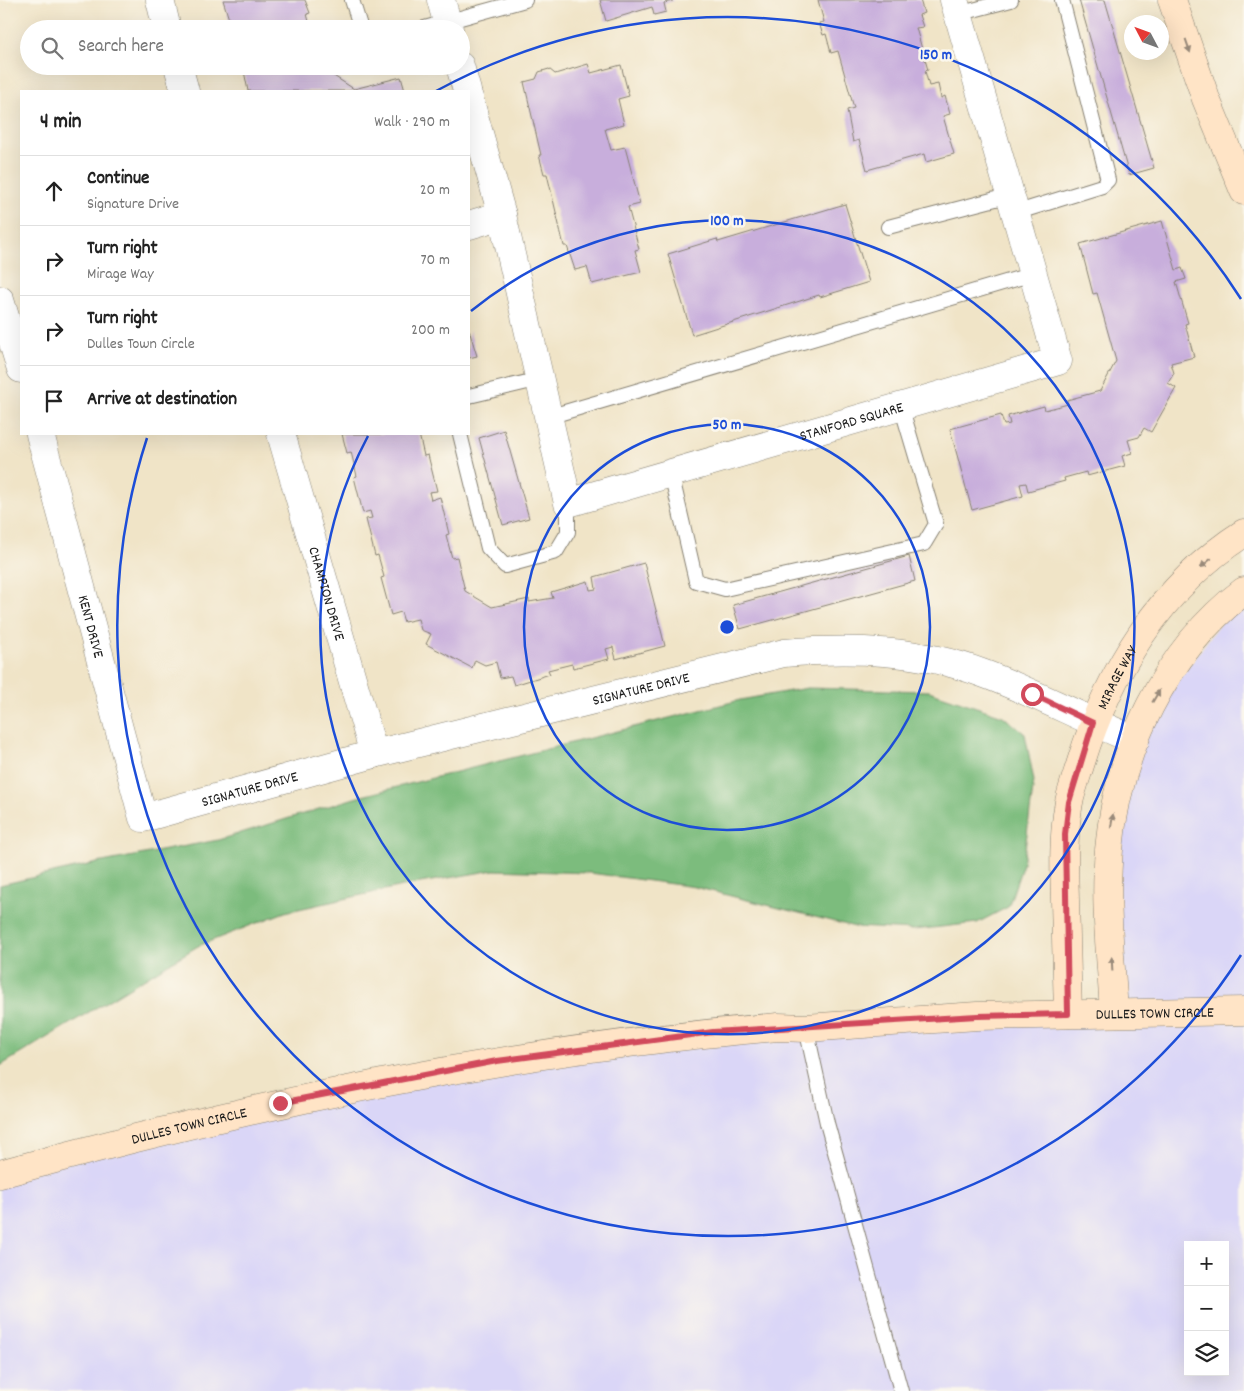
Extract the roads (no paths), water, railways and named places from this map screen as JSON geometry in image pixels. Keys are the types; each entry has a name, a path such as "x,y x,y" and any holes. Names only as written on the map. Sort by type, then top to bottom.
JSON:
{"street":[{"path":"160,0 165,20"},
{"path":"1172,0 1206,99 1244,191"},
{"name":"STANFORD SQUARE","path":"568,503 1058,360 956,7"},
{"path":"181,75 185,90"},
{"path":"463,75 467,90"},
{"path":"470,102 502,216 568,503"},
{"path":"470,225 502,216"},
{"path":"0,300 15,356"},
{"name":"KENT DRIVE","path":"40,435 143,818"},
{"name":"CHAMPION DRIVE","path":"281,435 374,754"},
{"name":"MIRAGE WAY","path":"1068,1014 1065,834 1069,802 1093,723 1113,679 1165,602 1198,569 1244,533"},
{"path":"1114,1013 1108,888 1109,851 1112,818 1124,768 1154,698 1176,664 1204,628 1244,591"},
{"name":"SIGNATURE DRIVE","path":"143,818 374,754 784,653 829,649 880,650 940,661 980,672 1135,740"},
{"name":"DULLES TOWN CIRCLE","path":"0,1174 194,1123 434,1072 568,1050 713,1032 778,1027 806,1028 977,1016 1244,1011"}],"lane":[{"path":"352,0 358,20"},
{"path":"446,17 525,0"},
{"path":"956,7 1011,0"},
{"path":"888,227 1102,186 1108,180 1062,0"},
{"path":"548,417 1033,274"},
{"path":"470,396 540,379"},
{"path":"671,473 696,581 725,589 924,544 936,524 901,406"},
{"path":"460,435 488,548 505,566 556,552 568,532 568,503"},
{"path":"806,1028 827,1124 901,1391"}]}
